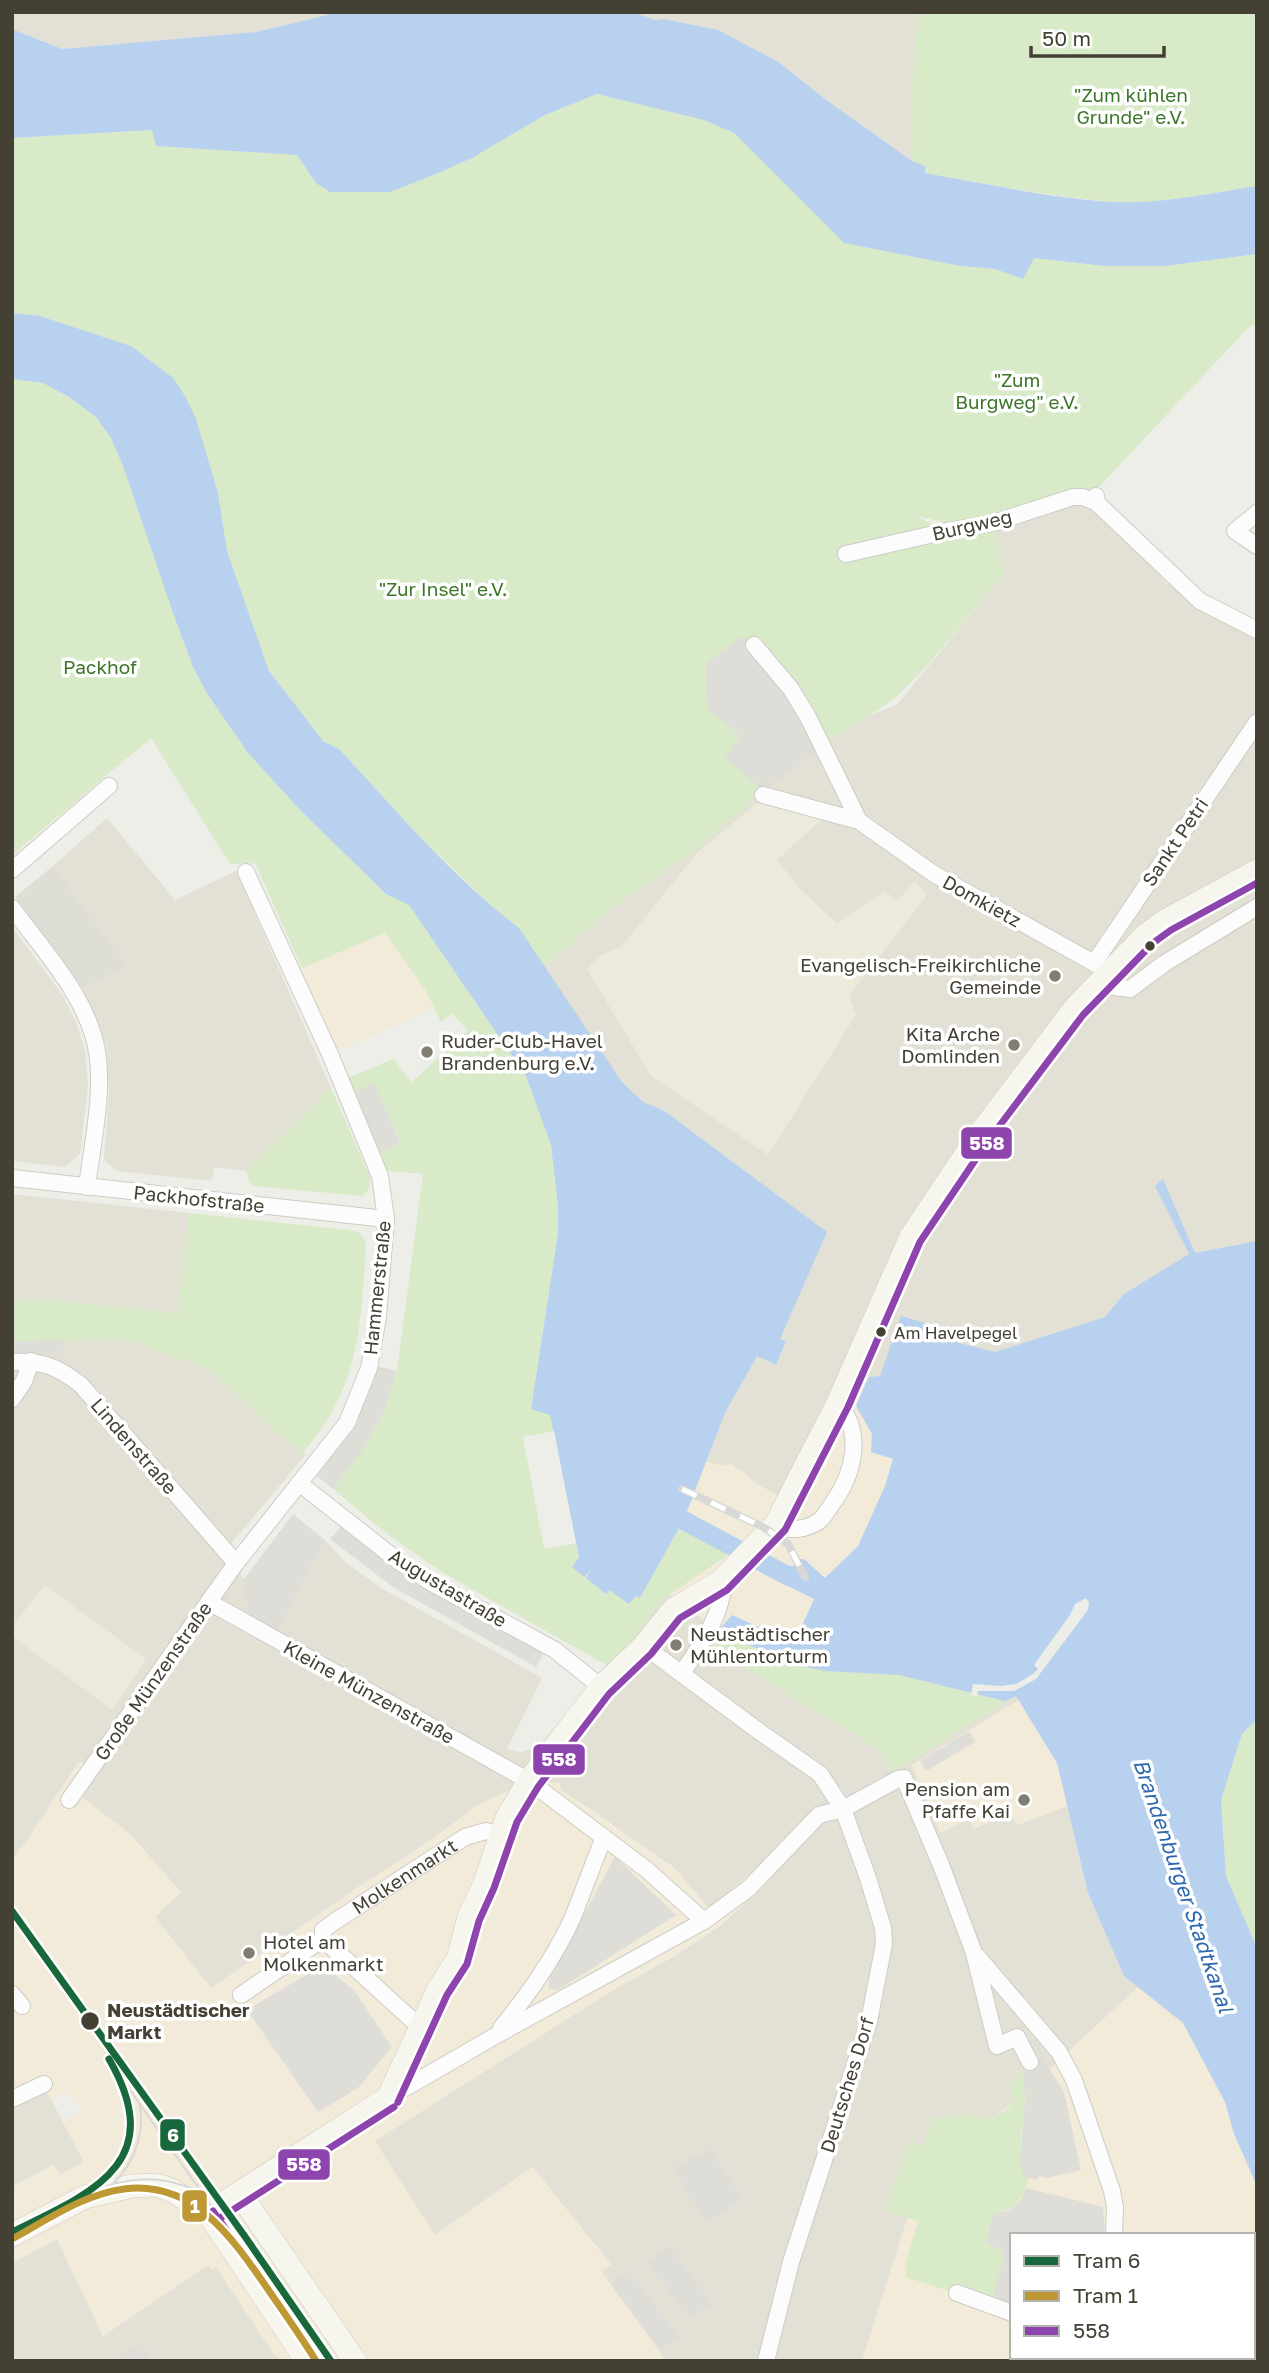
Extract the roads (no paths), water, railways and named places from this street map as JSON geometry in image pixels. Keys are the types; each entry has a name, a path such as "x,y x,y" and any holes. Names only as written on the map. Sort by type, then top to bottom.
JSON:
{"street":[{"name":"Burgweg","path":"846,554 993,523 1073,498 1097,500 1200,601 1257,629"},
{"path":"1257,513 1235,531 1257,546"},
{"name":"Domkietz","path":"754,645 791,689 819,737 859,821"},
{"name":"Sankt Petri","path":"1102,972 1257,722"},
{"path":"12,870 108,786"},
{"name":"Domkietz","path":"763,795 859,821 934,874 1102,972"},
{"path":"388,2098 438,1990 458,1959 469,1917 484,1885 507,1818 529,1781 601,1687 644,1646 673,1610 729,1574 767,1533 789,1502 838,1403 911,1237 979,1135 1102,972 1165,921 1257,871"},
{"name":"Hammerstraße","path":"236,1563 347,1423 369,1368 378,1317 386,1219 380,1176 359,1123 246,872"},
{"path":"1102,972 1115,987 1130,989 1165,963 1257,907"},
{"path":"12,908 73,989 97,1050 99,1085 87,1186"},
{"name":"Packhofstraße","path":"12,1178 386,1219"},
{"path":"12,1399 24,1381 31,1361"},
{"name":"Lindenstraße","path":"12,1362 31,1361 61,1369 81,1385 236,1563"},
{"path":"767,1533 800,1530 820,1520 839,1495 852,1466 853,1441 848,1415 838,1403"},
{"name":"Augustastraße","path":"299,1483 397,1560 430,1582 555,1650 601,1687"},
{"name":"Große Münzenstraße","path":"69,1800 236,1563"},
{"path":"682,1673 723,1601 729,1574"},
{"name":"Kleine Münzenstraße","path":"208,1602 529,1781"},
{"name":"Deutsches Dorf","path":"644,1646 820,1774 843,1809 883,1928 884,1944 869,2021 794,2251 767,2360"},
{"path":"208,2213 388,2098 704,1921 748,1889 819,1815 843,1809 898,1779 904,1778 974,1953 997,2046 1036,2025"},
{"path":"529,1781 647,1870 704,1921"},
{"name":"Molkenmarkt","path":"241,1995 323,1939 323,1930 334,1922 471,1834 486,1831 501,1834"},
{"path":"495,2036 526,1998 561,1939 604,1837"},
{"path":"323,1939 421,2028"},
{"path":"974,1953 1059,2052 1074,2080 1112,2191 1115,2207 1114,2233"},
{"path":"1017,2036 1030,2062"},
{"path":"12,2099 44,2084"},
{"path":"12,2235 85,2197 132,2186 157,2186 173,2191 208,2213 307,2361"},
{"path":"240,2194 355,2361"},
{"path":"957,2293 1010,2312"}],"water":[{"path":"340,12 633,12 655,20 664,19 718,30 777,61 912,161 925,166 925,173 1045,194 1117,202 1170,200 1257,186 1257,254 1165,266 1104,266 1034,258 1023,279 995,269 960,266 844,243 734,133 704,120 597,94 545,115 472,158 390,192 330,192 316,183 297,155 156,146 152,130 12,138 12,29 62,49 256,32"},
{"path":"12,313 40,316 131,346 173,378 196,419 218,493 227,551 269,671 324,742 339,749 448,865 519,928 622,1082 643,1102 663,1110 827,1232 780,1339 786,1341 776,1365 757,1356 725,1413 684,1519 640,1598 636,1596 629,1604 609,1590 606,1594 586,1578 591,1569 584,1577 572,1567 579,1557 550,1415 531,1409 558,1233 558,1206 551,1145 526,1076 409,905 386,894 301,811 248,753 206,692 193,667 111,438 96,417 69,397 43,383 12,379"},
{"name":"Brandenburger Stadtkanal","path":"1163,1179 1195,1253 1257,1241 1257,1719 1242,1734 1221,1800 1226,1876 1257,1948 1257,2186 1234,2134 1225,2102 1183,2023 1124,1976 1088,1893 1057,1763 1016,1696 1005,1701 899,1675 826,1671 791,1664 718,1631 732,1615 794,1643 814,1599 760,1572 770,1559 776,1561 776,1565 793,1566 797,1563 795,1559 804,1559 825,1578 858,1546 885,1486 893,1459 871,1452 872,1434 856,1406 869,1377 880,1376 901,1316 955,1332 952,1341 995,1352 1105,1317 1124,1294 1189,1254 1155,1186"},
{"path":"1257,2274 1257,2361 1226,2361 1255,2359"}],"waterway":[{"path":"662,1509 790,1577"}],"tram line":[{"name":"6","path":"12,1911 331,2361"},
{"name":"6","path":"12,2232 94,2188 113,2170 126,2149 130,2124 125,2095 109,2059"},
{"path":"118,2073 235,2240"},
{"path":"112,2185 126,2168 136,2149 141,2128 140,2106"},
{"path":"90,2192 117,2183 144,2179 172,2182 199,2192"},
{"name":"1","path":"12,2239 95,2196 124,2189 170,2193 190,2202 207,2215 238,2248 316,2361"}],"railway":[{"path":"682,1489 763,1527 788,1544 805,1577"}],"place":[{"name":"Evangelisch-Freikirchliche Gemeinde","path":"1055,976"},
{"name":"Kita Arche Domlinden","path":"1014,1045"},
{"name":"Ruder-Club-Havel Brandenburg e.V.","path":"427,1052"},
{"name":"Am Havelpegel","path":"881,1332"},
{"name":"Neustädtischer Mühlentorturm","path":"676,1645"},
{"name":"Pension am Pfaffe Kai","path":"1024,1800"},
{"name":"Hotel am Molkenmarkt","path":"249,1953"},
{"name":"Neustädtischer Markt","path":"90,2021"}],"park label":[{"name":"\"Zum kühlen Grunde\" e.V.","path":"1131,106"},
{"name":"\"Zum Burgweg\" e.V.","path":"1017,391"},
{"name":"\"Zur Insel\" e.V.","path":"443,589"},
{"name":"Packhof","path":"100,667"}]}
